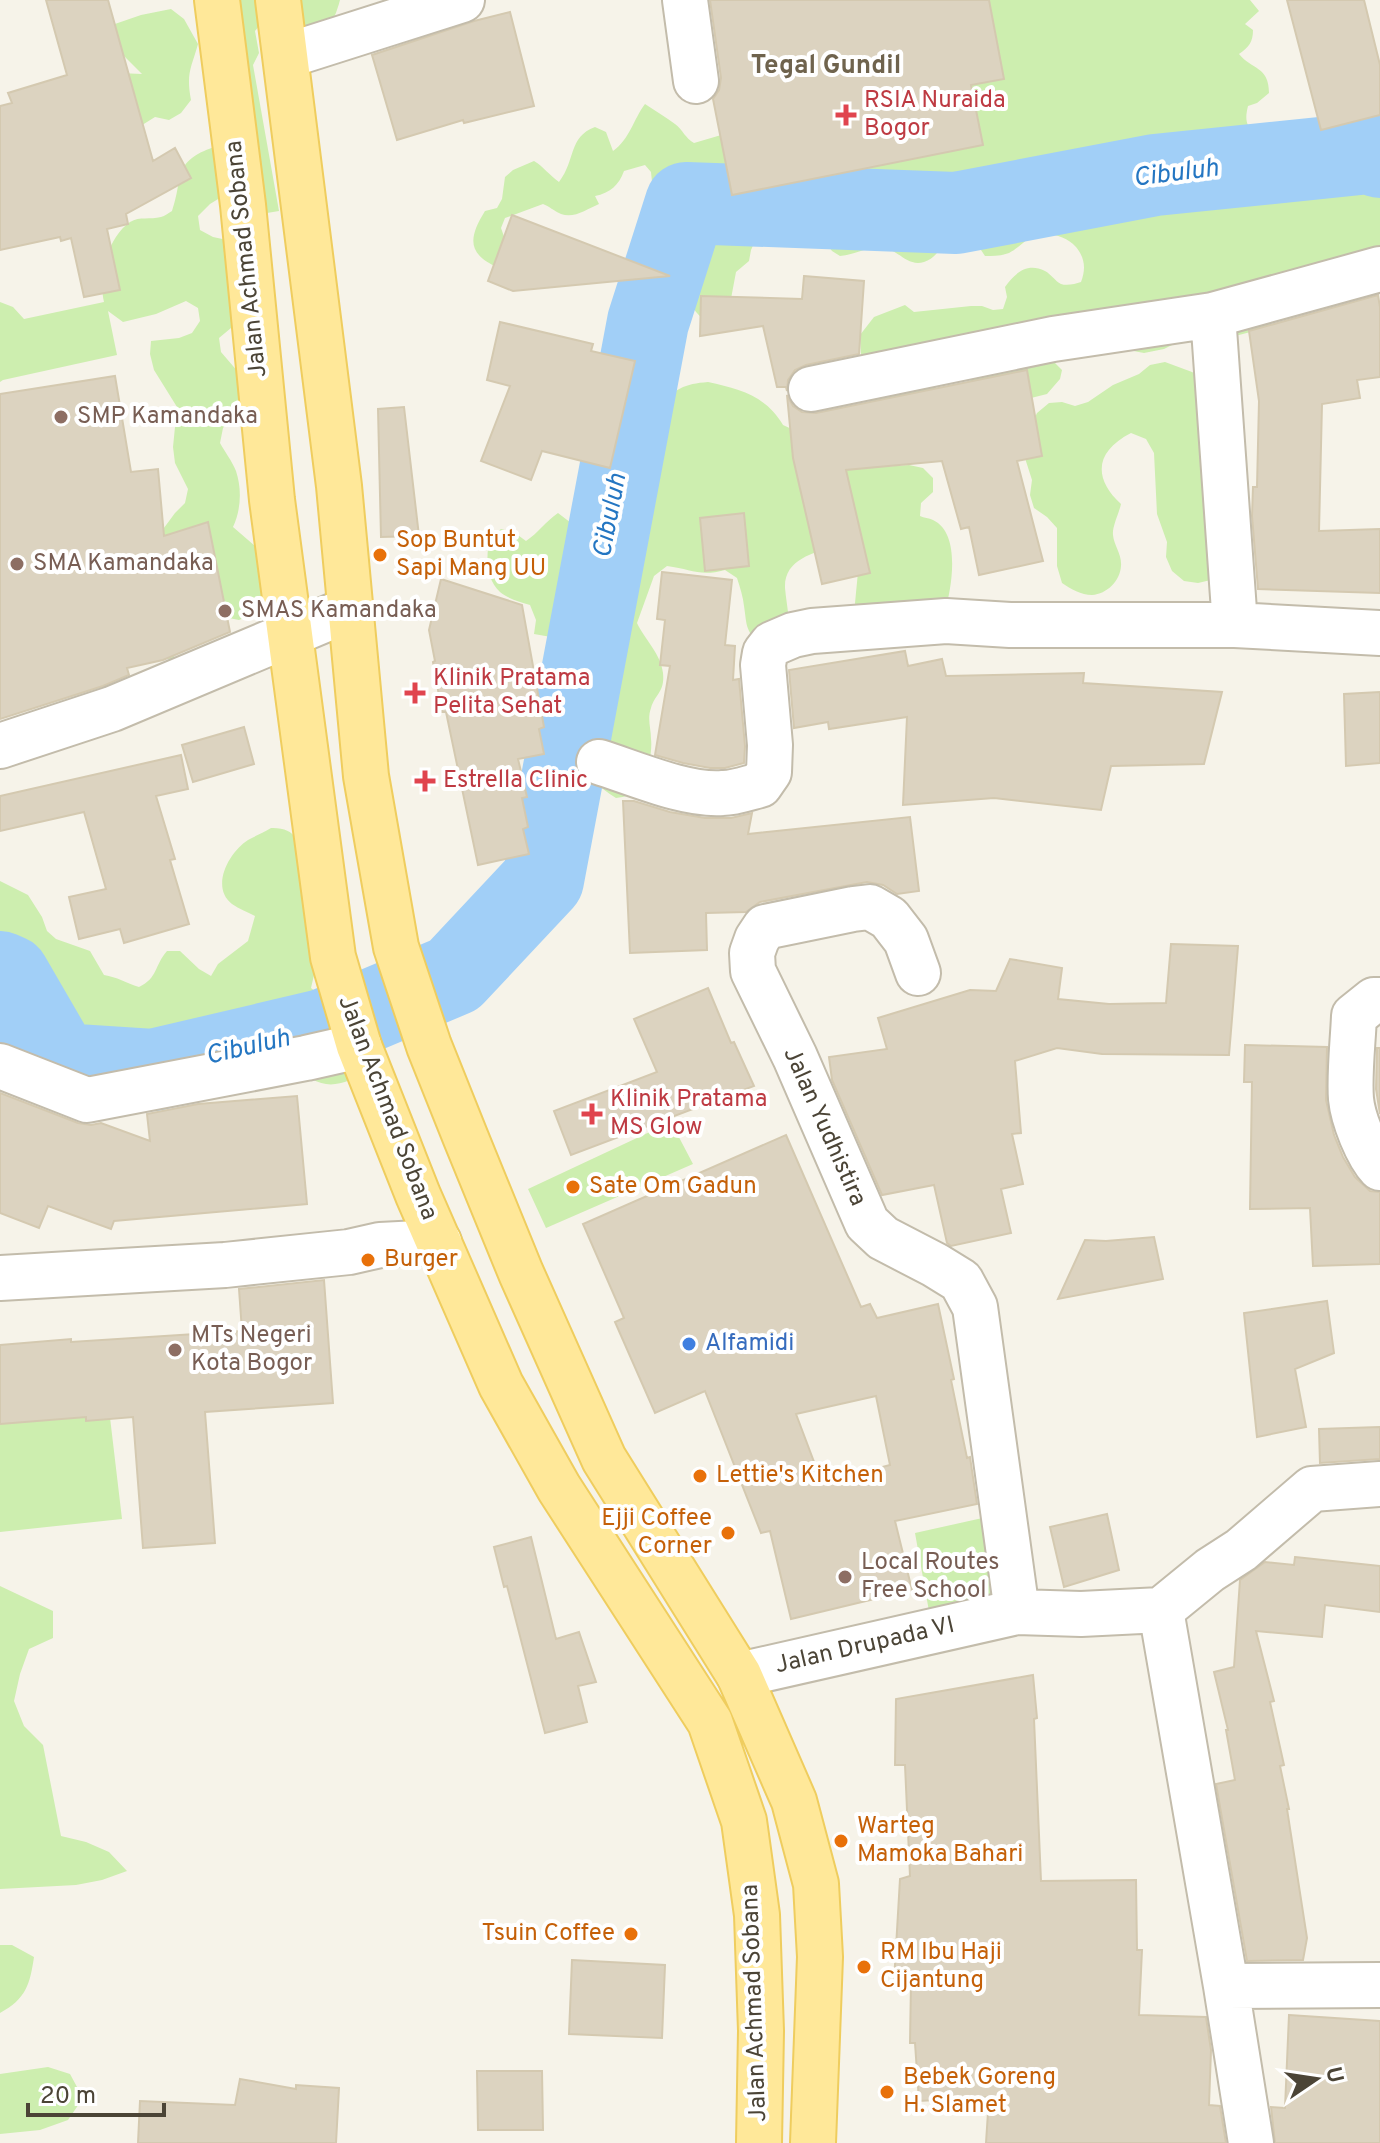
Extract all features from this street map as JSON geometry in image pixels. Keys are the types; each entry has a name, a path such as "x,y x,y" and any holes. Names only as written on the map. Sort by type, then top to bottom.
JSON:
{"main road":[{"name":"Jalan Achmad Sobana","path":"217,0 243,205 272,500 333,957 357,1040 418,1195 501,1385 559,1488 710,1722 744,1821 757,1915 761,2031 759,2143"},
{"path":"278,0 339,486 366,776 396,947 429,1046 521,1273 604,1459 739,1675 794,1801 816,1884 820,1957 813,2143"}],"street":[{"path":"286,56 462,0"},
{"path":"685,0 696,81"},
{"path":"811,389 1053,339 1213,315 1380,269"},
{"path":"1213,315 1235,625"},
{"path":"0,746 112,709 350,609"},
{"path":"599,762 670,785 710,793 760,785 769,772 770,745 763,665 765,653 772,644 812,631 946,621 1010,625 1235,625 1380,633"},
{"name":"Jalan Yudhistira","path":"918,973 906,940 889,918 870,907 765,927 752,953 753,971 795,1057 867,1223 883,1238 961,1281 975,1307 1017,1612"},
{"path":"1380,1000 1374,1000 1354,1016 1351,1100 1364,1141 1380,1168"},
{"path":"0,1066 87,1100 357,1040"},
{"path":"0,1278 225,1265 349,1252 380,1245 439,1242"},
{"path":"1251,2143 1161,1610 1210,1570 1241,1550 1312,1489 1380,1484"},
{"name":"Jalan Drupada VI","path":"739,1675 1017,1612 1081,1614 1161,1610"},
{"path":"1226,1986 1380,1985"}],"green space":[{"path":"219,0 340,0 331,22 317,33 301,37 268,15 255,31 259,53 253,65 279,211 267,213 242,68"},
{"path":"928,0 1250,0 1259,11 1245,24 1253,30 1252,38 1239,54 1263,73 1269,93 1248,106 1248,125 1304,180 1331,174 1342,175 1355,182 1356,191 1380,165 1380,281 1281,314 1267,327 1239,335 1228,333 1182,340 1164,349 1144,353 1123,349 1069,359 1059,355 1052,360 1062,370 1060,379 1047,394 1019,401 973,383 966,376 925,370 947,405 880,419 869,400 861,356 860,335 874,317 905,305 914,312 971,306 1003,309 1007,297 1005,287 1017,273 1027,268 1045,271 1061,284 1081,282 1084,264 1076,247 1060,237 1042,234 1030,238 1009,253 985,256 973,238 962,231 950,237 930,259 918,263 878,247 840,256 832,251 818,232 785,246 771,244 764,239 755,241 749,261 736,272 730,304 706,321 694,310 688,294 688,283 697,259 685,208 671,189 661,188 652,182 651,172 645,165 624,171 613,188 595,196 599,204 580,213 566,215 543,204 505,218 501,228 508,248 501,269 477,252 473,238 475,230 485,211 497,208 502,199 505,177 513,170 534,161 559,182 576,143 586,131 595,127 606,132 613,151 627,135 645,104 675,124 694,143 728,133"},
{"path":"171,9 184,19 198,44 189,77 191,100 181,113 169,120 155,117 131,132 119,73 142,74 120,52 112,25"},
{"path":"214,147 223,196 198,216 200,230 227,240 242,315 219,338 221,352 239,373 244,403 223,428 220,443 238,478 240,499 233,527 255,546 263,558 266,588 253,614 239,620 224,617 180,641 174,657 176,660 157,658 158,536 185,503 188,489 175,463 173,447 177,407 154,370 150,354 151,341 179,338 192,333 200,321 198,308 186,301 156,314 123,322 108,311 117,355 0,382 0,302 13,307 24,319 104,302 102,281 106,259 115,238 134,220 161,217 172,211 185,165 191,158"},
{"path":"1165,362 1205,379 1215,579 1198,583 1184,581 1172,571 1166,557 1167,542 1157,514 1154,453 1146,439 1131,433 1111,448 1102,465 1105,484 1121,504 1113,532 1120,558 1120,572 1115,582 1103,592 1092,595 1080,593 1062,583 1057,566 1057,528 1034,508 1030,495 1032,480 1024,455 1031,426 1037,413 1049,403 1062,402 1075,406 1088,402 1150,365"},
{"path":"708,382 751,395 769,407 783,425 867,464 923,468 933,478 933,492 921,503 920,516 942,527 951,548 952,575 948,601 945,611 858,617 855,603 858,572 835,545 801,559 789,570 785,588 789,621 759,645 747,627 737,578 725,570 702,573 667,566 654,576 637,623 656,653 663,673 661,689 650,712 649,762 644,778 635,791 616,798 571,771 563,751 561,728 567,696 600,656 596,643 567,634 551,637 534,634 536,620 530,605 503,594 492,580 487,559 490,537 501,529 515,533 526,541 558,513 605,549 625,556 638,552 638,538 633,525 621,514 610,456 648,429 675,392 686,386"},
{"path":"271,828 288,831 297,841 303,907 315,930 323,963 314,975 311,988 321,996 325,1009 302,1043 341,1050 350,1080 326,1084 201,1062 178,1048 164,1046 144,1055 128,1070 140,1108 128,1116 115,1114 41,1065 40,1016 27,1017 14,1013 19,990 0,980 0,881 28,895 47,931 56,939 90,951 104,975 139,987 153,976 167,951 180,951 211,976 218,964 248,941 255,916 235,906 226,897 222,879 225,870 241,845"},
{"path":"671,1122 693,1164 546,1228 528,1189"},
{"path":"109,1409 122,1519 0,1532 0,1422"},
{"path":"996,1515 1013,1615 932,1628 915,1533"},
{"path":"0,1586 53,1611 53,1638 29,1649 14,1701 24,1726 43,1745 61,1836 109,1852 127,1871 76,1885 0,1889"},
{"path":"0,1945 12,1945 34,1957 25,1990 16,2002 0,2013"},
{"path":"48,2067 70,2074 83,2098 68,2120 40,2130 0,2134 0,2074"}],"building":[{"path":"46,0 108,0 153,161 175,148 191,178 126,214 128,224 107,229 120,290 84,297 71,238 61,241 60,237 0,250 0,106 12,103 8,93 67,75"},
{"name":"RSIA Nuraida Bogor","path":"710,0 989,0 1004,79 971,85 983,145 732,195 713,99 719,90 721,78"},
{"path":"1287,0 1364,0 1380,65 1380,115 1321,130"},
{"path":"510,12 534,106 464,123 463,120 397,140 372,55"},
{"path":"512,215 670,276 513,291 488,281"},
{"path":"804,276 864,281 859,354 795,370 788,380 787,391 786,387 777,387 763,326 700,336 701,296 802,299"},
{"path":"1378,295 1380,377 1357,380 1360,398 1322,404 1319,531 1380,529 1380,593 1258,589 1252,516 1253,487 1257,487 1259,401 1249,331"},
{"path":"500,322 593,344 591,351 635,361 610,468 542,451 531,480 481,461 510,386 487,380"},
{"path":"1027,370 1042,456 1017,461 1043,561 979,575 969,527 961,529 942,461 846,470 870,573 822,584 793,458 787,395 793,406 802,412 816,413"},
{"path":"115,376 131,472 158,469 164,536 208,522 230,632 163,660 127,668 129,675 103,686 0,719 0,394"},
{"path":"404,407 419,536 381,537 378,409"},
{"path":"744,513 749,566 705,571 700,518"},
{"path":"662,572 732,580 725,645 735,646 733,680 739,679 744,763 710,768 655,755 670,666 660,665 665,620 657,619"},
{"path":"441,579 522,605 544,727 539,729 544,754 518,759 527,797 522,798 528,827 523,829 529,854 478,865 433,662 429,630"},
{"path":"905,651 908,666 942,659 946,676 1084,673 1083,683 1222,692 1204,764 1111,766 1101,810 994,798 903,805 907,717 829,729 828,722 794,728 789,670"},
{"path":"1380,692 1380,763 1346,766 1344,694"},
{"path":"244,727 254,764 193,782 182,745"},
{"path":"181,755 188,789 156,796 175,859 170,860 189,924 124,943 120,929 79,939 69,897 106,889 84,812 0,831 0,796"},
{"path":"623,801 705,818 731,818 752,813 748,834 910,817 919,891 897,894 883,885 867,882 760,902 746,912 706,913 707,950 630,953"},
{"path":"1171,944 1238,946 1229,1055 1102,1054 1057,1048 1015,1061 1021,1133 1012,1134 1023,1184 1001,1189 1011,1233 951,1246 947,1243 934,1185 882,1195 832,1080 829,1057 887,1049 878,1018 970,990 996,991 1010,959 1062,968 1058,999 1109,1004 1166,1003"},
{"path":"708,988 731,1043 734,1042 754,1086 571,1155 554,1111 657,1072 634,1019"},
{"path":"1245,1045 1327,1047 1326,1100 1334,1135 1355,1177 1370,1191 1380,1192 1380,1264 1313,1266 1310,1208 1250,1209 1252,1082 1244,1082"},
{"path":"1377,1048 1380,1048 1380,1114 1376,1089"},
{"path":"0,1093 78,1123 101,1123 150,1141 147,1114 198,1104 297,1096 307,1204 114,1221 111,1229 48,1206 39,1228 0,1213"},
{"path":"786,1135 861,1307 870,1304 877,1318 938,1304 977,1504 895,1521 912,1590 791,1619 770,1531 761,1533 705,1391 655,1413 615,1322 624,1318 583,1224","holes":["876,1396 890,1465 822,1483 796,1414"]},
{"path":"1154,1237 1163,1279 1058,1299 1085,1240"},
{"name":"MTs Negeri Kota Bogor","path":"324,1280 333,1403 205,1412 215,1543 143,1548 133,1417 86,1421 86,1417 0,1424 0,1345 242,1331 239,1289"},
{"path":"1327,1301 1334,1353 1295,1369 1306,1427 1257,1437 1244,1313"},
{"path":"1380,1427 1380,1459 1320,1463 1319,1429"},
{"path":"1107,1514 1119,1570 1064,1587 1050,1527"},
{"path":"531,1537 556,1639 579,1632 596,1682 578,1686 587,1722 545,1733 494,1547"},
{"path":"1295,1557 1380,1566 1380,1612 1325,1605 1322,1637 1256,1631 1274,1701 1270,1702 1284,1765 1280,1766 1307,1938 1303,1960 1247,1961 1216,1784 1235,1780 1228,1730 1214,1672 1234,1667 1240,1580 1265,1562 1294,1565"},
{"path":"1033,1675 1041,1881 1136,1880 1137,1950 1142,1950 1139,2015 1206,2017 1211,2050 1209,2105 1220,2106 1226,2143 986,2143 989,2097 919,2101 915,2043 910,2043 911,1983 894,1982 900,1879 910,1876 905,1765 895,1765 896,1699"},
{"path":"572,1960 665,1965 662,2038 569,2034"},
{"path":"1289,2015 1380,2021 1380,2143 1275,2143 1271,2107 1285,2108"},
{"path":"477,2071 542,2071 543,2130 478,2130"},
{"path":"240,2079 296,2089 296,2085 339,2088 336,2143 138,2143 140,2101 235,2105"}],"waterway":[{"name":"Cibuluh","path":"0,972 9,976 60,1064 153,1070 323,1030 454,975 543,880 648,322 686,203 956,213 1155,175 1369,153 1380,157"}],"place":[{"name":"RSIA Nuraida Bogor","path":"846,115"},
{"name":"SMP Kamandaka","path":"61,417"},
{"name":"Sop Buntut Sapi Mang UU","path":"380,555"},
{"name":"SMA Kamandaka","path":"17,564"},
{"name":"SMAS Kamandaka","path":"225,611"},
{"name":"Klinik Pratama Pelita Sehat","path":"415,693"},
{"name":"Estrella Clinic","path":"425,781"},
{"name":"Klinik Pratama MS Glow","path":"592,1114"},
{"name":"Sate Om Gadun","path":"573,1187"},
{"name":"Burger","path":"368,1260"},
{"name":"Alfamidi","path":"689,1344"},
{"name":"MTs Negeri Kota Bogor","path":"175,1350"},
{"name":"Lettie's Kitchen","path":"700,1476"},
{"name":"Ejji Coffee Corner","path":"728,1533"},
{"name":"Local Routes Free School","path":"845,1577"},
{"name":"Warteg Mamoka Bahari","path":"841,1841"},
{"name":"Tsuin Coffee","path":"631,1934"},
{"name":"RM Ibu Haji Cijantung","path":"864,1967"},
{"name":"Bebek Goreng H. Slamet","path":"887,2092"}],"district":[{"name":"Tegal Gundil","path":"826,66"}]}
